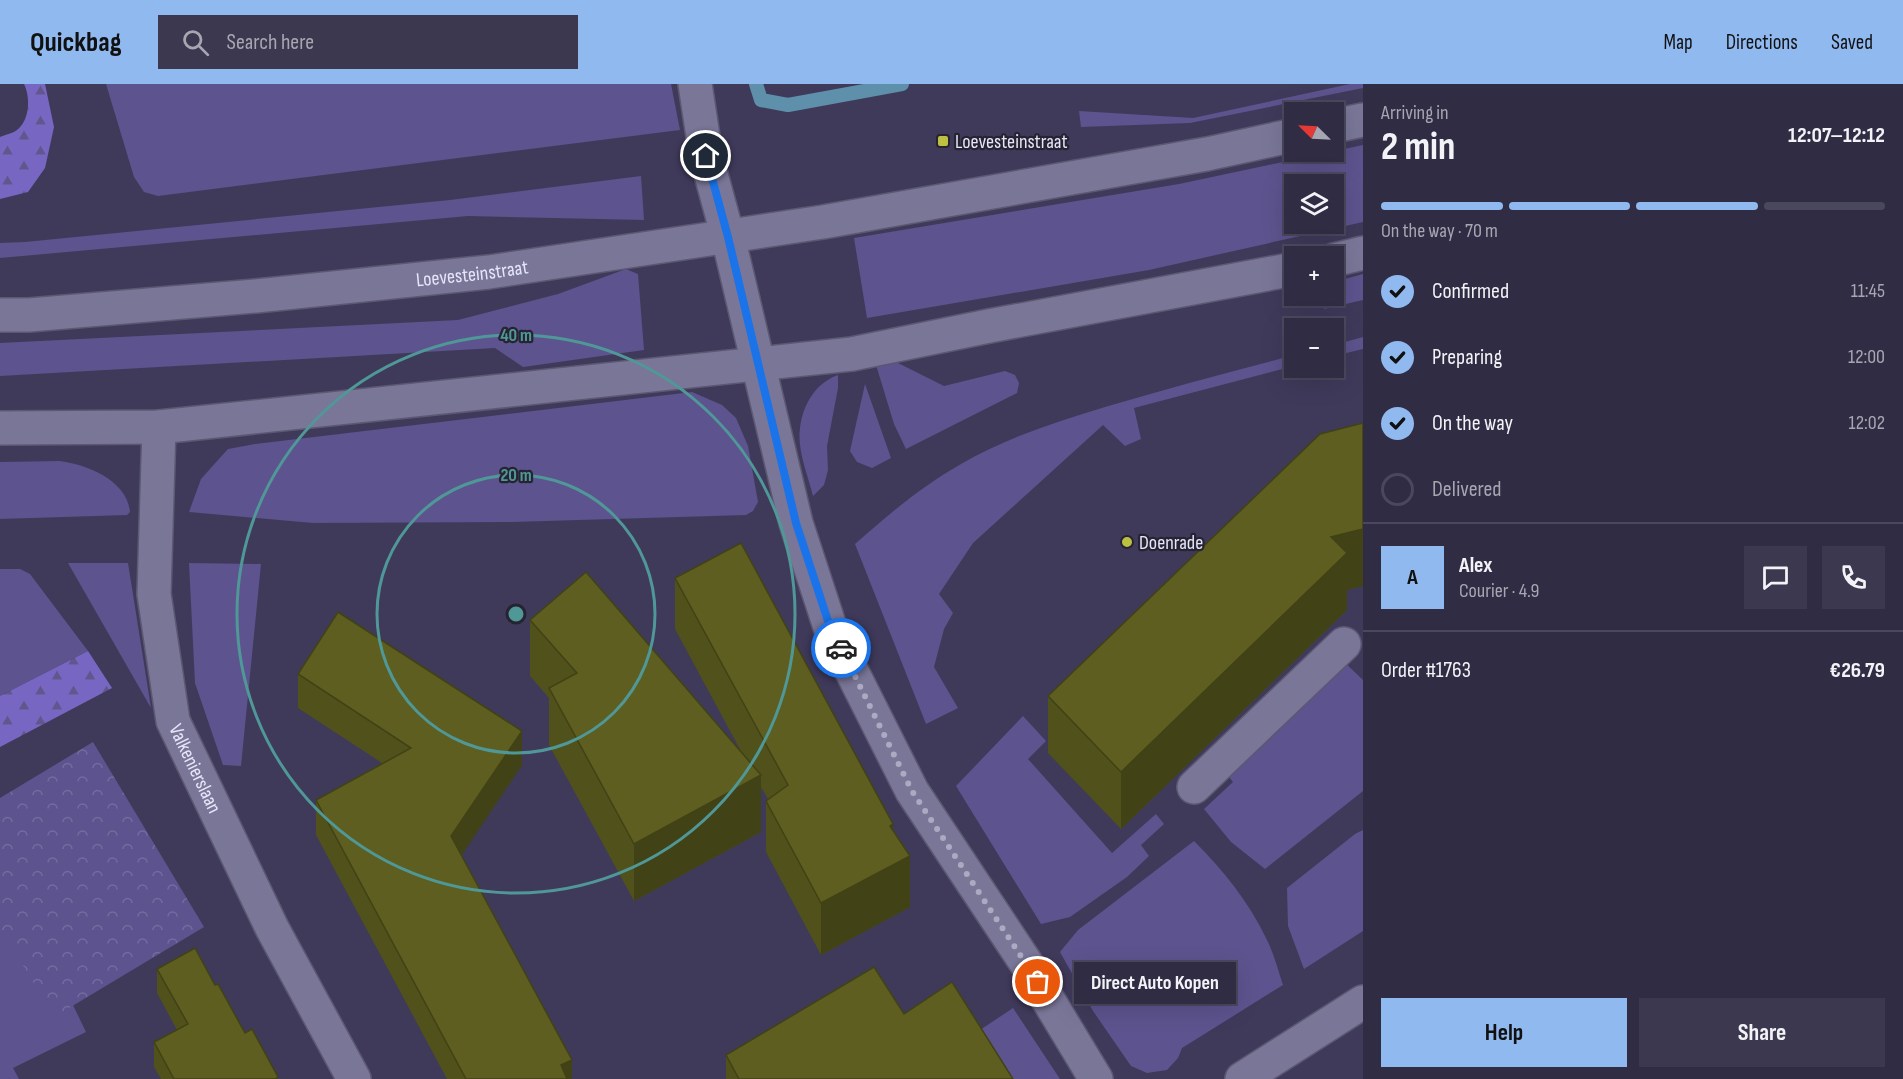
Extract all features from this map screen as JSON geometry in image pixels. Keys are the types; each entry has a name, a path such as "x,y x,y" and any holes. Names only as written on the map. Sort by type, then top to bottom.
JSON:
{"street":[{"path":"695,84 706,156 728,237 796,523 831,630 912,791 1026,963 1096,1079"},
{"path":"1344,124 1363,120"},
{"name":"Loevesteinstraat","path":"0,315 29,315 256,296 489,272 823,222 1206,154 1284,137"},
{"path":"1344,258 1363,254"},
{"path":"0,428 159,427 852,354 1284,270"},
{"name":"Valkenierslaan","path":"159,427 154,594 173,721 272,928 354,1079"},
{"path":"1194,788 1357,644"},
{"path":"1242,1079 1363,1002"}],"green space":[{"path":"24,84 45,84 54,127 45,168 28,192 0,199 0,137 14,132 26,117 28,96"},
{"path":"106,84 671,84 680,130 158,196 144,192 134,177"},
{"path":"1350,84 1363,84 1363,88 1284,102 1284,104 1190,123 1081,127 1079,111 1193,118"},
{"path":"1363,145 1363,222 1344,226 1344,174 1284,174 1284,234 1310,234 1149,270 867,318 854,238 1179,184 1284,162 1344,162 1344,149"},
{"path":"641,176 644,220 468,216 0,258 0,243 450,200"},
{"path":"626,269 638,274 644,350 523,367 495,348 0,376 0,343 458,320 558,294"},
{"path":"1363,274 1363,300 1344,304 1344,279"},
{"path":"1363,337 1363,349 1344,354 1344,342"},
{"path":"1284,358 1284,369 1134,408 1141,439 1125,446 1103,425 973,543 939,594 953,613 944,629 934,667 958,708 926,724 855,544 919,491 978,455 1013,438 1049,425"},
{"path":"894,361 944,386 1005,371 1015,375 1019,383 1017,393 906,449 894,424 876,365"},
{"path":"838,375 838,388 827,446 828,470 824,485 813,496 800,445 803,413 807,403 820,386"},
{"path":"865,384 891,458 872,468 857,462 850,451"},
{"path":"692,392 722,405 736,418 748,446 758,502 753,511 746,515 512,522 313,523 189,512 201,479 228,449"},
{"path":"59,461 93,470 104,476 121,491 130,512 127,515 0,519 0,462"},
{"path":"68,563 128,563 151,708"},
{"path":"189,563 261,564 241,766 223,765 195,683"},
{"path":"0,569 20,569 30,574 88,651 0,696"},
{"path":"88,651 112,688 0,747 0,696"},
{"path":"1341,659 1363,680 1363,791 1265,869 1231,842 1204,809 1233,782 1224,771"},
{"path":"1023,716 1046,741 1028,759 1112,853 1156,814 1164,824 1141,845 1149,856 1127,877 1070,917 1041,924 956,786"},
{"path":"93,742 204,927 54,1017 0,927 0,798"},
{"path":"1363,830 1363,931 1304,969 1288,926 1287,888"},
{"path":"1194,841 1226,875 1244,900 1269,945 1283,985 1182,1048 1178,1058 1167,1070 1147,1073 1131,1066 1093,1011 1060,952 1078,930"},
{"path":"0,854 86,1032 13,1068 19,1079 0,1079"},
{"path":"1013,1008 1060,1079 1008,1079 977,1032"}],"building":[{"path":"1363,423 1363,529 1331,537 1347,553 1121,772 1048,696 1320,434"},
{"path":"741,543 893,824 890,826 910,856 821,903 766,801 788,785 675,578"},
{"path":"586,572 761,775 634,844 549,688 577,673 530,620"},
{"path":"338,612 522,731 451,836 572,1060 561,1065 567,1079 466,1079 316,800 411,748 298,674"},
{"path":"195,948 245,1033 252,1029 278,1077 275,1079 174,1079 154,1042 188,1024 157,969"},
{"path":"874,967 904,1014 952,982 1013,1079 739,1079 726,1055"}],"waterway":[{"path":"756,84 761,100 788,105 902,84"}],"way so far":[{"path":"841,648 912,791 1038,982"}],"place":[{"name":"Loevesteinstraat","path":"943,141"},
{"name":"Doenrade","path":"1127,542"},
{"name":"Direct Auto Kopen","path":"1038,982"}],"route":[{"path":"706,156 728,237 796,523 831,630 841,648"}]}
